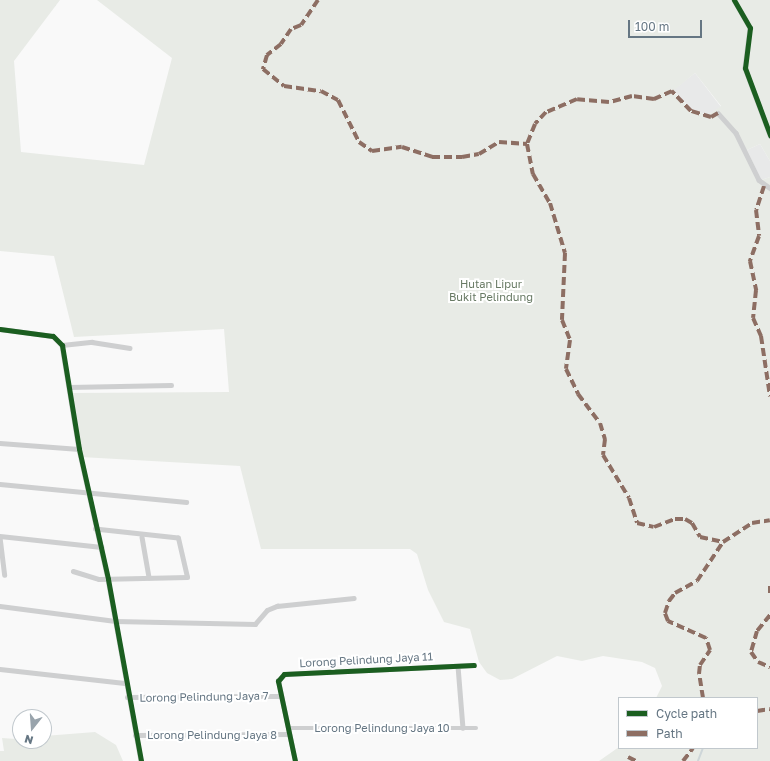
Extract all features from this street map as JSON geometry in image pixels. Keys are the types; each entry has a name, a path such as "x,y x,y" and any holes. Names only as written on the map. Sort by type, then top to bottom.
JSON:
{"street":[{"path":"734,0 750,28 745,68 770,135"},
{"path":"718,113 736,133 759,180 770,188"},
{"path":"0,329 53,336 62,345 79,449 88,495 108,579 124,683 141,761"},
{"path":"62,345 92,342 130,348"},
{"path":"69,387 171,385"},
{"path":"0,443 79,449"},
{"path":"0,484 88,495 186,502"},
{"path":"73,571 108,579 149,577 186,578 179,539 142,536 96,529"},
{"path":"142,536 149,577"},
{"path":"5,576 0,537 101,547"},
{"path":"0,606 115,621 255,624 267,610 277,606 354,598"},
{"name":"Lorong Pelindung Jaya 11","path":"281,696 278,682 284,674 474,665"},
{"path":"458,666 463,728"},
{"path":"0,669 124,683"},
{"path":"281,696 294,761"},
{"name":"Lorong Pelindung Jaya 7","path":"127,697 281,696"},
{"name":"Lorong Pelindung Jaya 10","path":"288,728 476,728"},
{"name":"Lorong Pelindung Jaya 8","path":"135,735 289,734"}],"shaded area":[{"path":"695,73 721,107 708,115 692,110 673,90"},
{"path":"760,144 770,161 770,177 761,180 747,150"}],"green space":[{"name":"Hutan Lipur Bukit Pelindung","path":"0,0 60,0 14,61 21,152 144,165 172,58 97,0 770,0 770,161 760,144 747,150 761,180 770,177 770,761 599,761 618,748 618,749 758,749 758,697 656,697 662,686 655,668 642,662 603,656 582,661 557,656 512,679 500,680 487,673 479,662 470,629 444,622 428,590 417,554 410,549 261,549 240,466 81,457 71,393 229,392 224,329 74,337 54,256 0,251","holes":["695,73 721,106 708,115 692,110 673,91"]},
{"path":"95,732 116,745 123,761 0,761 0,751 4,751 2,738 12,739 12,749 52,749 52,735"}],"waterway":[{"path":"698,761 703,749"}],"marked path":[{"path":"318,0 301,25 291,29 281,44 267,55 263,69 284,86 321,91 338,100 359,142 372,151 402,147 432,157 462,157 479,154 499,142 527,144"},
{"path":"718,113 711,117 691,111 672,91 654,99 632,96 609,102 577,99 546,112 535,124 527,144 533,174 550,203 565,253 562,320 570,340 566,369 578,394 600,423 605,439 603,455 629,498 637,523 654,527 675,519 685,519 692,523 700,537 723,542"},
{"path":"764,186 756,210 759,236 750,261 756,290 753,318 761,336 770,396"},
{"path":"703,697 699,674 700,665 710,650 706,638 668,621 665,613 669,601 675,593 697,581 723,542 752,523 770,520"},
{"path":"770,586 770,593"},
{"path":"770,615 757,631 751,652 758,662 770,667"},
{"path":"758,711 770,709"},
{"path":"683,761 692,749"},
{"path":"628,757 636,761"}],"cycle path":[{"path":"734,0 750,28 745,68 770,135"},
{"path":"0,329 53,336 62,345 79,449 108,579 141,761"},
{"path":"295,761 278,681 284,674 474,665"}]}
